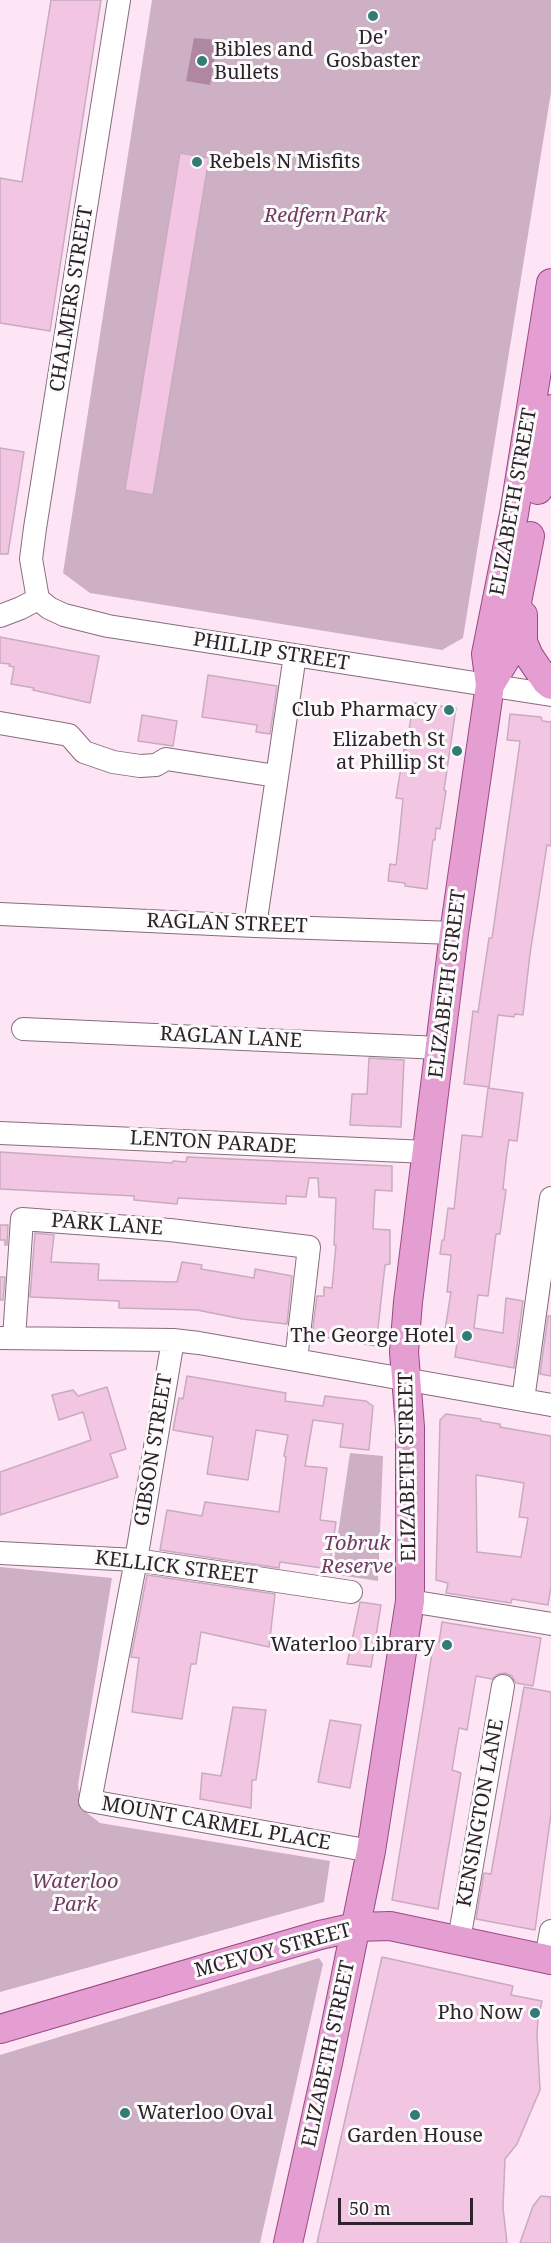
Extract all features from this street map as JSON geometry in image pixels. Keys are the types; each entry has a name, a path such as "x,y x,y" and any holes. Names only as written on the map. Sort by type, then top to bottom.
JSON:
{"main road":[{"name":"ELIZABETH STREET","path":"288,2243 356,1928 410,1601 410,1451 404,1343 454,933 490,685 486,654 514,514 551,284"},
{"name":"ELIZABETH STREET","path":"490,685 506,658 551,409"},
{"path":"520,586 523,642 529,657 551,685"},
{"name":"MCEVOY STREET","path":"0,2029 320,1935 356,1928 382,1925 549,1960"}],"street":[{"name":"CHALMERS STREET","path":"38,599 31,559 35,528 119,0"},
{"path":"0,616 38,599"},
{"name":"PHILLIP STREET","path":"38,599 49,608 64,615 88,622 551,695"},
{"path":"255,926 295,655"},
{"path":"0,723 69,735 84,752 113,762 140,766 156,765 166,759 276,776"},
{"name":"RAGLAN STREET","path":"0,914 454,933"},
{"name":"RAGLAN LANE","path":"23,1029 440,1048"},
{"name":"LENTON PARADE","path":"0,1133 427,1152"},
{"path":"523,1400 545,1287 551,1198"},
{"name":"PARK LANE","path":"7,1338 22,1219 170,1230 309,1247 296,1360"},
{"path":"7,1338 173,1340 199,1343 551,1405"},
{"name":"GIBSON STREET","path":"136,1560 173,1340"},
{"name":"KELLICK STREET","path":"0,1552 136,1560 351,1592"},
{"name":"MOUNT CARMEL PLACE","path":"136,1560 90,1801 370,1851"},
{"path":"410,1601 551,1622"},
{"name":"KENSINGTON LANE","path":"459,1940 503,1686"},
{"path":"549,1960 551,1931"}],"green space":[{"name":"Redfern Park","path":"152,0 551,0 551,92 463,638 442,650 90,593 63,573"},
{"name":"Tobruk Reserve","path":"350,1453 383,1456 378,1581 332,1574"},
{"name":"Waterloo Park","path":"0,1567 112,1578 78,1785 82,1809 100,1823 330,1861 324,1902 0,1992"},
{"name":"Waterloo Oval","path":"319,1958 323,1964 260,2243 0,2243 0,2055"}],"shaded area":[{"name":"Bibles and Bullets","path":"194,38 218,40 210,85 186,81"}],"building":[{"path":"51,0 101,0 50,331 0,323 0,178 22,182"},
{"path":"180,153 209,158 153,495 125,490"},
{"path":"0,448 24,452 8,554 0,554"},
{"path":"0,637 99,656 90,703 11,684 14,667 0,663"},
{"path":"208,675 277,686 270,734 256,732 257,725 202,717"},
{"path":"413,703 456,708 440,829 436,828 435,840 433,840 427,889 388,881 390,864 396,865 403,799 396,798"},
{"path":"510,714 541,717 542,721 551,722 551,846 547,845 523,1015 515,1014 514,1017 498,1015 489,1087 464,1084 473,1011 478,1012 489,938 492,938 520,741 507,740"},
{"path":"142,715 177,721 173,746 138,741"},
{"path":"369,1058 404,1060 401,1127 350,1125 352,1094 367,1094"},
{"path":"488,1088 523,1093 517,1141 509,1140 503,1189 506,1190 500,1234 496,1234 488,1296 478,1295 474,1328 503,1333 506,1298 523,1301 514,1368 455,1357 457,1343 443,1342 451,1292 447,1292 451,1255 440,1254 442,1240 444,1240 448,1208 454,1209 462,1135 482,1137"},
{"path":"0,1152 172,1163 173,1161 186,1162 187,1157 392,1166 392,1191 375,1190 373,1229 390,1230 390,1264 385,1265 376,1346 312,1335 317,1296 324,1296 324,1287 332,1288 336,1245 334,1245 336,1198 319,1197 318,1178 309,1178 306,1197 286,1196 286,1204 178,1198 177,1204 134,1200 134,1196 0,1189"},
{"path":"0,1225 8,1225 7,1245 5,1245 5,1240 0,1240"},
{"path":"35,1233 54,1235 51,1262 99,1264 98,1280 177,1282 182,1262 202,1265 201,1269 254,1278 255,1269 292,1276 287,1324 242,1319 197,1310 119,1308 119,1301 30,1297"},
{"path":"0,1277 5,1277 3,1300 0,1300"},
{"path":"548,1316 551,1316 551,1376 540,1374"},
{"path":"187,1376 286,1393 285,1401 323,1406 325,1396 366,1401 373,1406 369,1450 340,1447 343,1424 313,1420 305,1466 327,1468 320,1520 336,1522 329,1569 280,1562 279,1568 160,1550 167,1510 202,1516 205,1502 279,1512 288,1435 256,1430 248,1480 207,1474 213,1437 173,1430 179,1398 183,1399"},
{"path":"107,1387 126,1449 110,1454 118,1477 0,1515 0,1472 91,1440 83,1412 59,1420 52,1395 73,1390 78,1396"},
{"path":"446,1414 481,1419 481,1421 500,1424 500,1427 551,1436 551,1586 548,1605 512,1599 511,1603 446,1593 448,1583 436,1580 440,1420","holes":["476,1475 524,1483 519,1517 528,1518 521,1557 477,1552"]},
{"path":"147,1575 275,1594 269,1647 201,1632 196,1664 191,1664 182,1719 132,1712 139,1658 131,1657"},
{"path":"360,1602 381,1605 371,1667 347,1664"},
{"path":"442,1622 541,1638 533,1686 516,1683 512,1676 505,1673 498,1674 492,1679 476,1676 467,1730 459,1728 452,1770 461,1773 438,1909 392,1900 434,1641 439,1642"},
{"path":"524,1687 551,1692 551,1814 535,1930 476,1919 484,1873 491,1874"},
{"path":"233,1707 266,1710 256,1780 252,1780 251,1808 200,1799 202,1773 221,1776"},
{"path":"330,1720 361,1725 350,1788 318,1782"},
{"name":"Garden House","path":"382,1957 513,1986 511,1995 542,2001 537,2035 540,2090 517,2144 505,2159 503,2208 507,2243 317,2243"},
{"path":"541,2196 551,2197 551,2243 520,2243 533,2206"}],"place":[{"name":"De' Gosbaster","path":"373,16"},
{"name":"Bibles and Bullets","path":"202,61"},
{"name":"Rebels N Misfits","path":"197,162"},
{"name":"Club Pharmacy","path":"449,710"},
{"name":"Elizabeth St at Phillip St","path":"457,751"},
{"name":"The George Hotel","path":"467,1336"},
{"name":"Waterloo Library","path":"447,1645"},
{"name":"Pho Now","path":"535,2013"},
{"name":"Waterloo Oval","path":"125,2113"},
{"name":"Garden House","path":"415,2115"}]}
